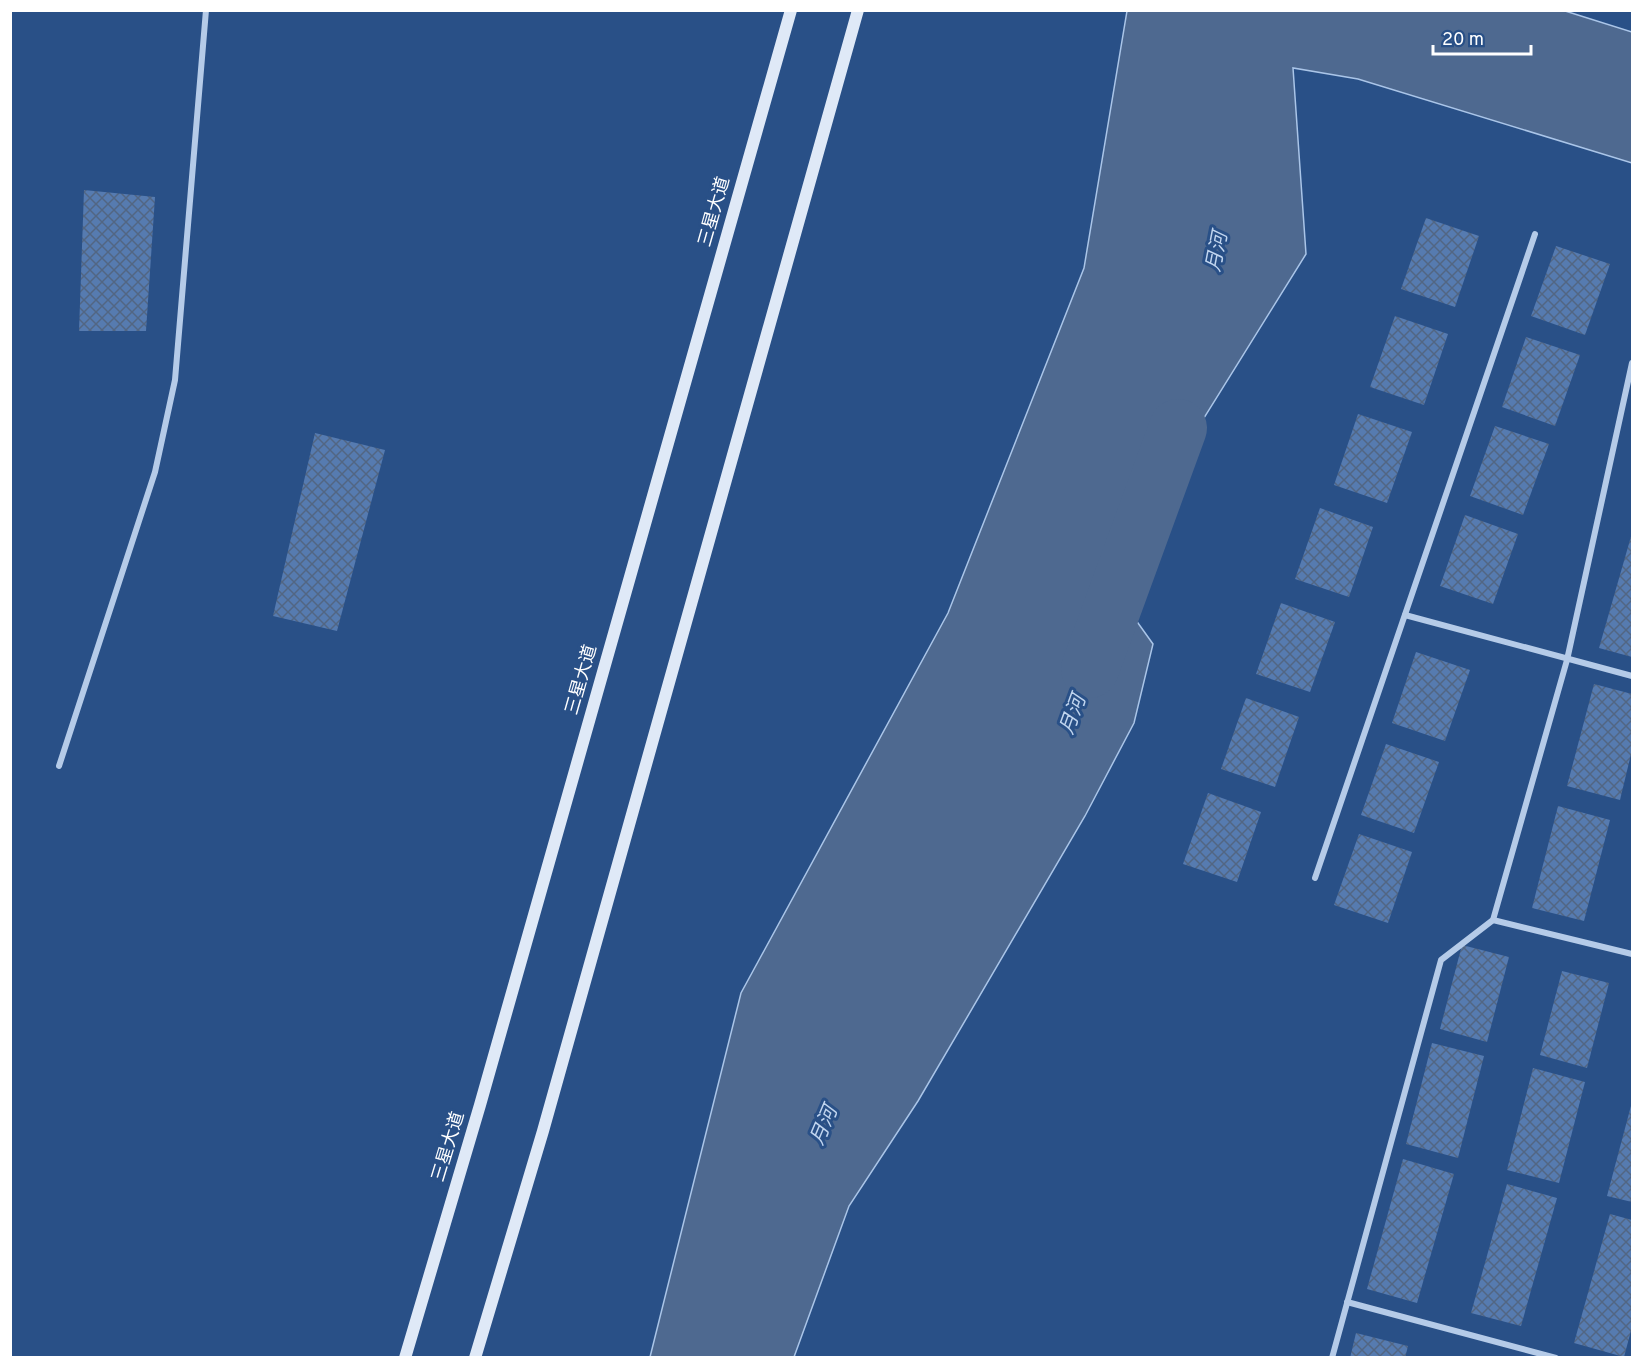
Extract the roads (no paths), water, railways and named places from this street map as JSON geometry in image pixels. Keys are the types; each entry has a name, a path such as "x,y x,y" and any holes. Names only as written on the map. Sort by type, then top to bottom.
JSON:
{"street":[{"path":"58,766 155,472 174,380 206,10"},
{"name":"三星大道","path":"405,1358 480,1105 790,10"},
{"path":"475,1358 550,1108 858,10"},
{"path":"1315,878 1535,234"},
{"path":"1332,1358 1441,960 1493,920 1567,660 1632,363"},
{"path":"1405,615 1632,676"},
{"path":"1493,920 1632,954"},
{"path":"1347,1302 1556,1358"}],"water":[{"path":"1562,10 1632,32 1632,163 1358,79 1293,68 1306,254 1105,577 1153,644 1134,723 1085,816 918,1101 849,1206 794,1357 650,1357 741,993 948,613 1084,268 1127,11"}],"waterway":[{"name":"月河","path":"1090,669 1178,428"}]}
